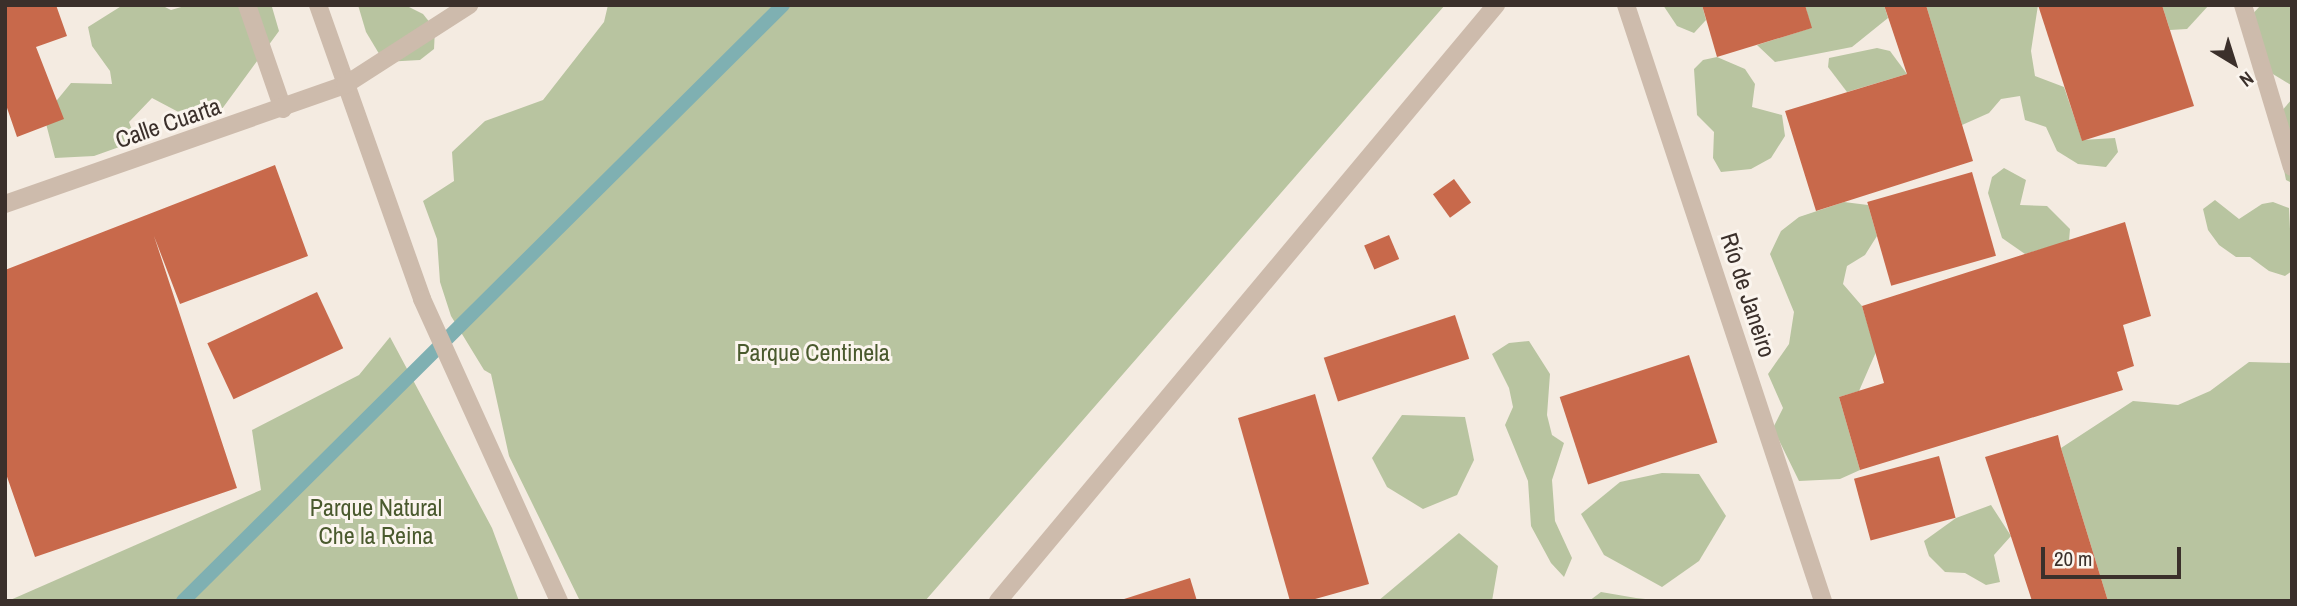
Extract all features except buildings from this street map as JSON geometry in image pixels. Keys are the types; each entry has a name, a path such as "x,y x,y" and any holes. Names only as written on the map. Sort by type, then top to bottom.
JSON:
{"street":[{"path":"247,5 283,109"},
{"path":"317,5 422,299 452,372 559,601"},
{"name":"Calle Cuarta","path":"5,204 283,109 345,85 469,5"},
{"path":"998,601 1496,5"},
{"name":"Río de Janeiro","path":"1626,5 1823,601"},
{"path":"2243,5 2292,167"}],"green space":[{"path":"123,5 161,5 171,10 188,5 276,5 272,7 279,31 219,113 186,116 152,98 129,122 136,141 94,156 55,158 44,116 71,83 112,84 110,71 92,46 88,27"},
{"path":"358,5 407,6 423,14 435,29 434,49 420,60 384,62 366,32"},
{"name":"Parque Centinela","path":"608,5 1445,5 925,601 580,601 509,456 491,374 484,370 451,316 440,282 437,239 423,201 454,181 452,152 485,121 543,100 604,22"},
{"path":"1663,5 1702,5 1706,20 1694,33 1677,26"},
{"path":"1805,5 1884,5 1888,18 1852,47 1775,62 1757,45 1811,28"},
{"path":"1926,5 2038,5 2031,51 2035,76 2064,87 2082,140 2115,138 2118,152 2106,167 2078,164 2057,151 2046,127 2025,120 2020,96 2001,99 1989,113 1962,125"},
{"path":"2162,5 2209,5 2187,29 2170,30"},
{"path":"2261,5 2292,5 2292,93 2291,85 2263,68 2246,21"},
{"path":"1877,48 1890,51 1907,74 1847,92 1828,67 1829,58"},
{"path":"1717,57 1745,69 1755,84 1752,107 1782,115 1785,136 1771,158 1751,169 1721,172 1713,158 1714,132 1697,115 1694,69 1703,60"},
{"path":"2292,99 2292,183 2286,180 2274,120"},
{"path":"2004,168 2026,180 2020,205 2047,206 2070,229 2069,241 2025,254 2002,238 1988,193 1992,177"},
{"path":"2215,200 2239,219 2262,204 2273,202 2289,208 2292,271 2285,276 2269,271 2250,257 2236,257 2219,245 2208,230 2203,209"},
{"path":"1844,202 1868,205 1877,236 1865,255 1847,266 1843,284 1862,306 1876,352 1859,391 1839,397 1860,470 1840,479 1799,481 1773,428 1783,408 1768,374 1789,344 1794,312 1770,254 1781,231 1799,217"},
{"name":"Parque Natural Che la Reina","path":"390,337 492,528 519,601 8,601 261,490 252,430 359,375"},
{"path":"1529,341 1550,374 1547,415 1552,435 1564,443 1552,480 1555,521 1572,558 1564,577 1551,563 1531,526 1528,481 1505,425 1513,407 1509,388 1492,354 1509,343"},
{"path":"2249,362 2292,363 2292,601 2108,601 2061,448 2133,401 2178,405 2210,391"},
{"path":"1402,415 1465,417 1474,460 1457,495 1423,509 1387,487 1372,458"},
{"path":"1662,473 1699,474 1726,516 1699,561 1662,587 1604,555 1581,514 1620,482"},
{"path":"1991,505 2011,536 1994,555 2000,582 1986,585 1965,573 1945,572 1929,556 1924,541 1956,518"},
{"path":"1459,533 1498,566 1492,601 1378,601"},
{"path":"1601,592 1636,598 1664,601 1589,601"}],"waterway":[{"path":"183,601 783,5"}]}
